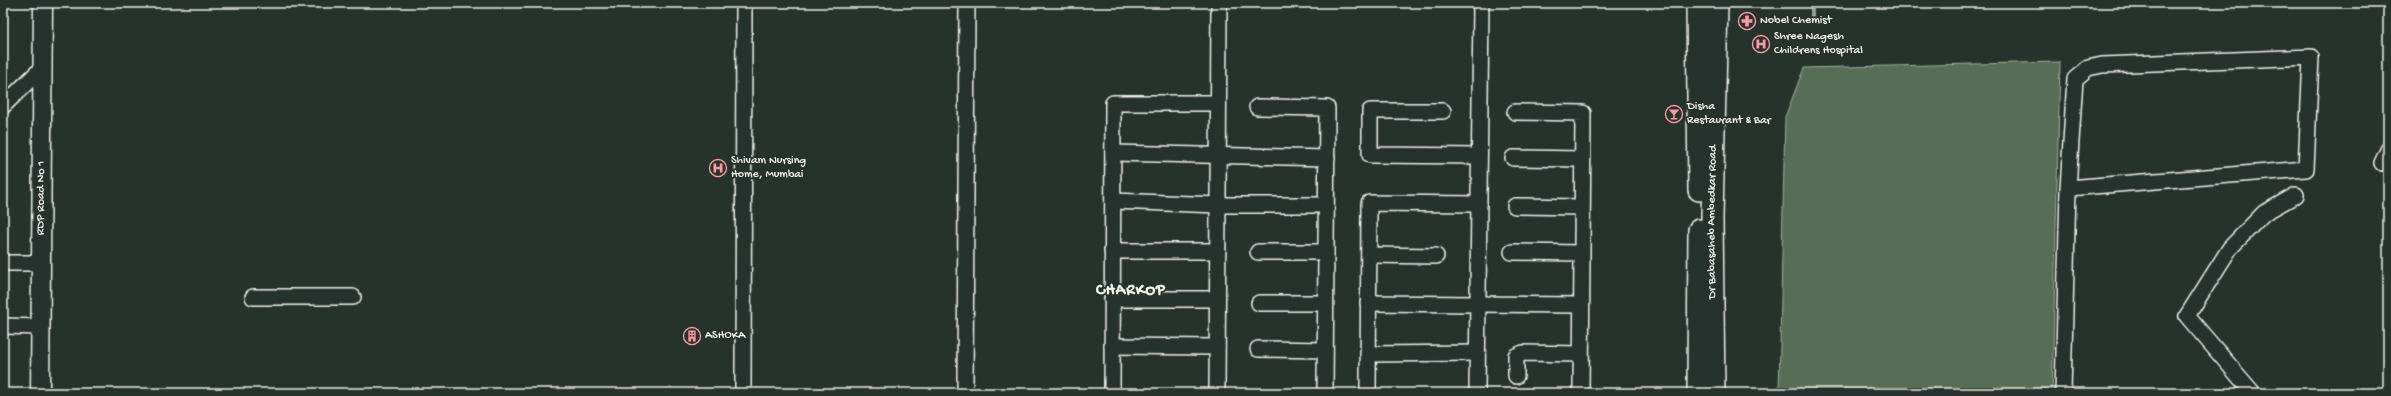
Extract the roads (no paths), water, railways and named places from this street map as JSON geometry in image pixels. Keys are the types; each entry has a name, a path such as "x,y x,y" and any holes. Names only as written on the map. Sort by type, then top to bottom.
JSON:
{"main road":[{"name":"Dr Babasaheb Ambedkar Road","path":"1697,3 1706,88 1706,340 1714,393"},
{"name":"Dr Babasaheb Ambedkar Road","path":"1706,88 1717,3"},
{"name":"Dr Babasaheb Ambedkar Road","path":"1698,393 1706,340"}],"street":[{"name":"RDP Road No 1","path":"40,393 43,3"},
{"path":"743,393 744,3"},
{"path":"965,393 967,3"},
{"path":"1217,393 1219,3"},
{"path":"1477,393 1476,352 1481,3"},
{"path":"2063,393 2068,188 2073,88 2075,79 2088,68 2102,65 2311,57 2306,169 2068,188"},
{"path":"3,106 43,67"},
{"path":"1112,393 1113,103 1218,104"},
{"path":"1257,107 1327,108 1325,393"},
{"path":"1443,111 1370,111 1370,155 1479,156"},
{"path":"1515,112 1583,113 1580,305 1581,393"},
{"path":"1113,152 1327,158"},
{"path":"1513,158 1582,159"},
{"path":"2253,393 2187,316 2230,248 2264,213 2296,195"},
{"path":"1113,201 1218,205 1326,205"},
{"path":"1368,393 1369,203 1479,204"},
{"path":"1515,206 1581,207"},
{"path":"1112,251 1218,252"},
{"path":"1258,252 1326,252"},
{"path":"1512,252 1581,253"},
{"path":"1369,255 1436,256"},
{"path":"3,263 41,263"},
{"path":"253,297 353,297"},
{"path":"1112,299 1217,299"},
{"path":"1259,303 1325,303"},
{"path":"1368,303 1580,305"},
{"path":"5,319 40,327"},
{"path":"1112,346 1217,347"},
{"path":"1258,349 1325,350"},
{"path":"1368,354 1476,352"},
{"path":"1516,376 1516,356 1523,353 1580,354"}],"waterway":[{"path":"1812,3 1812,20"}],"place":[{"name":"Nobel Chemist","path":"1747,21"},
{"name":"Shree Nagesh Childrens Hospital","path":"1761,44"},
{"name":"Disha Restaurant & Bar","path":"1674,114"},
{"name":"Shivam Nursing Home, Mumbai","path":"718,168"},
{"name":"ASHOKA","path":"692,336"}],"district":[{"name":"CHARKOP","path":"1131,291"}]}
